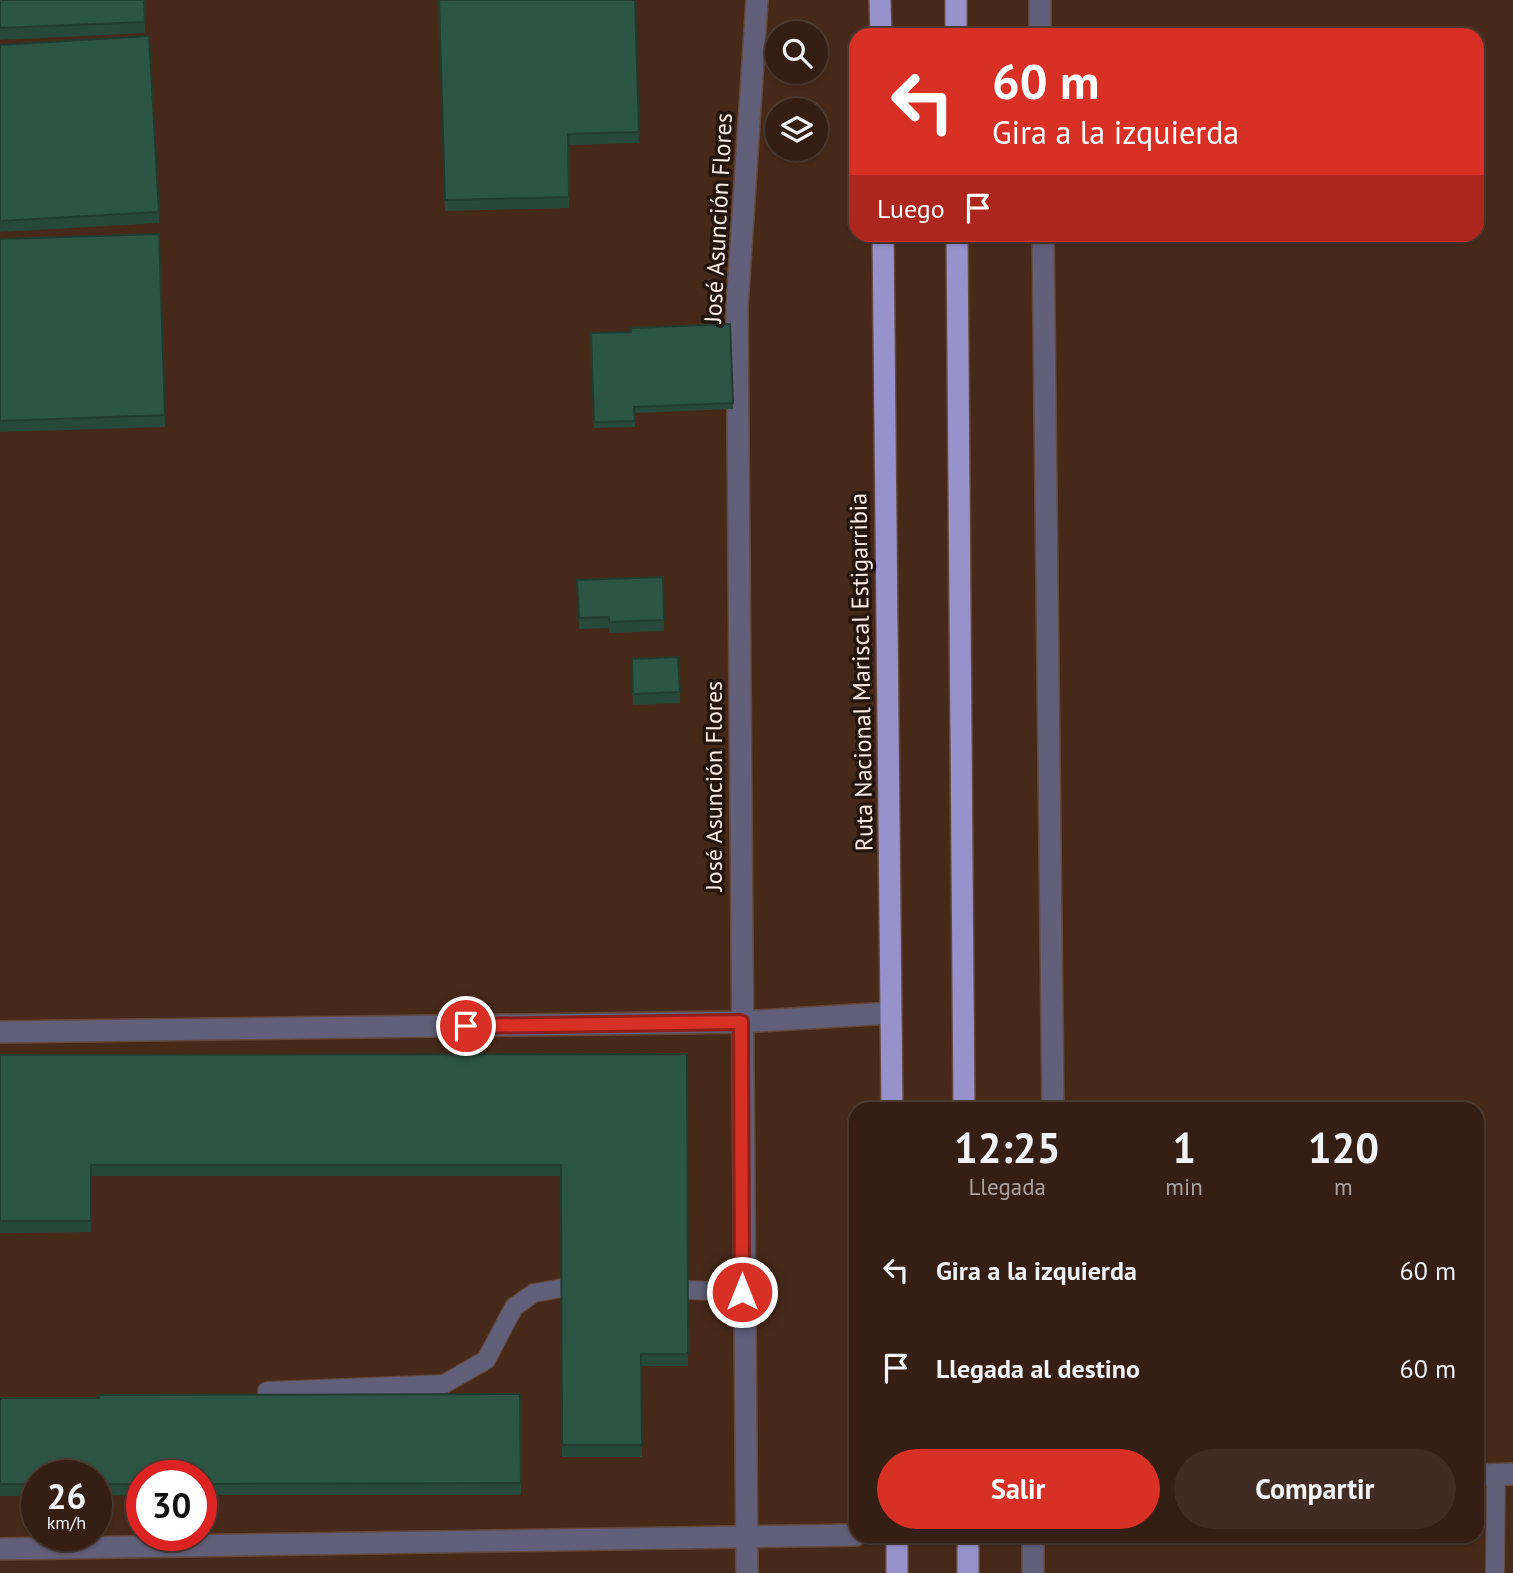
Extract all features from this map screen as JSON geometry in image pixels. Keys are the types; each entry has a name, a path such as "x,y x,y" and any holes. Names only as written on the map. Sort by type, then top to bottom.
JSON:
{"highway":[{"path":"880,0 881,28"},
{"path":"956,0 956,28"},
{"name":"Ruta Nacional Mariscal Estigarribia","path":"883,242 892,1102"},
{"path":"957,242 964,1102"},
{"path":"897,1543 897,1573"},
{"path":"968,1543 968,1573"}],"street":[{"name":"José Asunción Flores","path":"747,1573 742,1292 737,307 757,0"},
{"path":"1040,0 1040,28"},
{"path":"1043,242 1054,1102"},
{"path":"0,1032 741,1022 891,1013"},
{"path":"0,1549 849,1535"},
{"path":"1032,1573 1033,1543"}],"lane":[{"path":"267,1391 444,1384 485,1360 514,1307 534,1293 562,1288"},
{"path":"688,1290 742,1292"},
{"path":"1495,1474 1495,1573"}],"building":[{"path":"0,0 144,0 145,22 0,28"},
{"path":"439,0 635,0 639,132 568,134 569,197 445,200"},
{"path":"149,36 159,212 0,221 0,45"},
{"path":"159,234 165,415 0,421 0,239"},
{"path":"730,324 733,403 634,407 635,421 594,422 591,333 631,332 631,328"},
{"path":"663,577 664,620 609,622 609,617 579,618 577,580"},
{"path":"678,657 680,692 633,694 632,659"},
{"path":"687,1054 688,1354 641,1354 642,1445 562,1445 561,1165 91,1165 91,1221 0,1221 0,1055"},
{"path":"520,1394 521,1483 217,1484 217,1460 126,1460 126,1484 112,1484 112,1460 21,1460 21,1484 0,1484 0,1398 99,1398 100,1395"}],"route":[{"path":"466,1026 741,1022 742,1292"}]}
